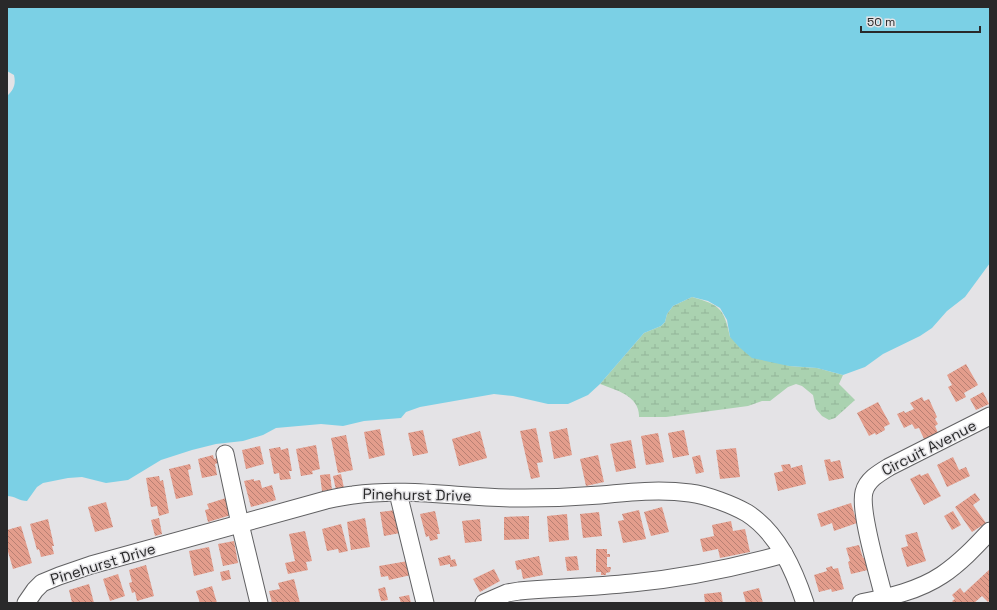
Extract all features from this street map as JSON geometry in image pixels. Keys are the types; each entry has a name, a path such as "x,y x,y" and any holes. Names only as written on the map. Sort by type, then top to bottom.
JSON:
{"street":[{"name":"Circuit Avenue","path":"884,598 865,517 863,496 866,486 874,477 889,466 990,416"},
{"path":"226,454 240,524 259,603"},
{"path":"398,492 425,603"},
{"name":"Pinehurst Drive","path":"26,603 42,583 92,565 339,497 368,493 398,492 522,498 644,492 680,492 698,494 730,505 747,513 770,534 784,554 792,570 804,603"},
{"path":"861,603 906,592 922,586 942,575 971,551 990,531"},
{"path":"484,603 507,593 519,591 599,586 655,580 718,570 784,554"}],"green space":[{"path":"692,297 709,303 719,309 723,314 730,337 789,366 817,368 843,375 839,384 855,400 835,418 829,420 822,416 816,409 813,395 802,386 796,384 788,387 770,401 762,401 748,406 666,417 639,417 636,404 631,399 620,392 600,384 644,333 661,326 665,322 667,314 673,306"}],"water":[{"path":"7,7 990,7 990,263 965,297 947,311 932,328 920,336 883,354 865,367 843,375 817,368 789,366 752,358 730,337 727,320 720,308 708,301 692,297 673,306 667,314 665,322 661,326 644,333 600,384 588,395 568,404 548,404 513,396 494,394 420,407 406,412 401,418 364,421 343,426 321,424 276,428 263,435 243,441 216,444 161,460 128,480 106,483 82,477 43,483 37,487 27,501 22,500 7,496 7,96 13,89 15,81 14,75 7,71"}],"building":[{"path":"966,364 978,385 964,393 966,397 956,402 948,387 952,385 947,375"},
{"path":"983,392 989,404 976,410 970,399"},
{"path":"922,397 924,401 929,399 937,417 935,419 938,424 935,426 938,433 924,439 919,428 915,429 912,424 904,428 897,414 904,411 905,413 914,409 910,403"},
{"path":"878,402 890,424 884,427 885,430 876,435 875,433 869,436 857,413"},
{"path":"536,428 543,462 537,463 540,477 531,479 520,431"},
{"path":"567,428 572,455 554,459 549,432"},
{"path":"380,429 385,455 369,459 364,432"},
{"path":"423,430 428,453 413,456 408,433"},
{"path":"684,430 689,455 673,458 668,433"},
{"path":"480,431 487,458 459,466 452,439"},
{"path":"658,433 664,462 646,465 641,436"},
{"path":"346,435 353,470 338,473 331,438"},
{"path":"631,440 636,468 616,472 610,444"},
{"path":"316,445 320,469 312,471 313,474 301,476 296,449"},
{"path":"260,446 264,464 246,469 242,450"},
{"path":"280,447 281,450 288,448 292,471 289,471 291,479 280,480 279,473 274,474 269,449"},
{"path":"736,448 740,477 720,479 716,450"},
{"path":"213,455 214,459 217,458 218,463 215,464 217,475 202,478 198,459"},
{"path":"598,455 604,482 586,486 580,459"},
{"path":"700,455 704,472 696,474 692,457"},
{"path":"953,457 959,470 966,467 970,476 947,487 937,465"},
{"path":"830,459 831,462 840,460 844,478 829,481 824,460"},
{"path":"190,464 191,469 188,470 193,495 176,499 169,469"},
{"path":"790,464 791,468 802,465 806,484 778,491 774,473 783,471 781,465"},
{"path":"928,473 941,496 924,505 910,479 920,474 921,476"},
{"path":"330,474 332,490 322,491 320,475"},
{"path":"341,474 344,488 336,490 333,476"},
{"path":"159,476 160,481 163,480 169,513 159,516 157,506 151,507 146,478"},
{"path":"254,479 254,481 260,480 262,488 272,485 276,500 251,507 244,481"},
{"path":"975,493 980,500 973,505 986,523 972,532 955,507"},
{"path":"226,498 231,515 208,522 205,510 209,509 207,504"},
{"path":"106,502 113,527 95,532 88,507"},
{"path":"851,503 857,523 834,531 832,523 821,527 817,514"},
{"path":"662,507 669,532 651,536 644,512"},
{"path":"396,510 400,533 384,536 380,512"},
{"path":"639,510 646,539 623,543 618,521 624,520 622,514"},
{"path":"435,511 440,534 437,534 438,539 430,541 429,536 426,537 420,514"},
{"path":"953,511 961,525 952,530 944,516"},
{"path":"599,512 602,536 583,538 580,514"},
{"path":"567,514 569,540 549,542 547,516"},
{"path":"529,516 529,539 504,540 504,517"},
{"path":"159,518 162,534 155,536 151,520"},
{"path":"365,518 370,547 351,550 347,522"},
{"path":"48,519 54,546 52,546 54,554 41,557 39,549 37,550 30,524"},
{"path":"480,519 482,541 465,543 462,521"},
{"path":"731,521 733,531 745,529 750,552 720,558 718,549 703,552 700,539 714,536 712,525"},
{"path":"341,524 348,551 339,553 338,549 327,551 322,529"},
{"path":"21,526 32,563 13,569 7,548 7,530"},
{"path":"305,531 312,561 306,562 308,570 288,574 285,563 295,561 289,534"},
{"path":"917,532 926,561 907,567 901,548 908,546 905,535"},
{"path":"234,541 238,563 223,566 218,544"},
{"path":"859,545 863,558 869,556 872,569 851,574 848,562 850,561 846,548"},
{"path":"209,547 214,571 194,576 189,551"},
{"path":"596,549 607,549 607,554 610,554 610,557 607,557 607,567 611,567 610,572 606,573 606,575 601,575 601,572 596,572"},
{"path":"450,555 451,560 455,559 457,566 450,567 450,564 440,566 438,558"},
{"path":"539,556 543,575 523,579 521,569 517,570 515,561"},
{"path":"577,556 579,570 567,571 565,557"},
{"path":"408,561 411,575 389,580 388,576 381,577 379,566"},
{"path":"146,565 154,596 137,601 135,592 132,593 129,583 132,582 129,570"},
{"path":"832,566 833,569 838,568 844,589 832,592 831,589 819,592 814,575 827,571 826,568"},
{"path":"494,569 500,581 480,592 473,579"},
{"path":"990,569 990,600 988,602 982,596 974,603 954,603 952,601 955,599 952,595 960,588 964,593"},
{"path":"229,570 231,579 222,581 220,572"},
{"path":"118,574 125,596 110,601 103,579"},
{"path":"294,579 300,603 272,603 269,591 280,589 278,583"},
{"path":"89,584 94,603 72,603 69,590"},
{"path":"212,586 217,603 200,603 196,591"},
{"path":"385,587 388,600 381,601 378,589"},
{"path":"759,588 763,603 746,603 743,592"},
{"path":"721,592 723,603 705,603 704,594"},
{"path":"409,595 411,603 401,603 399,597"}]}
